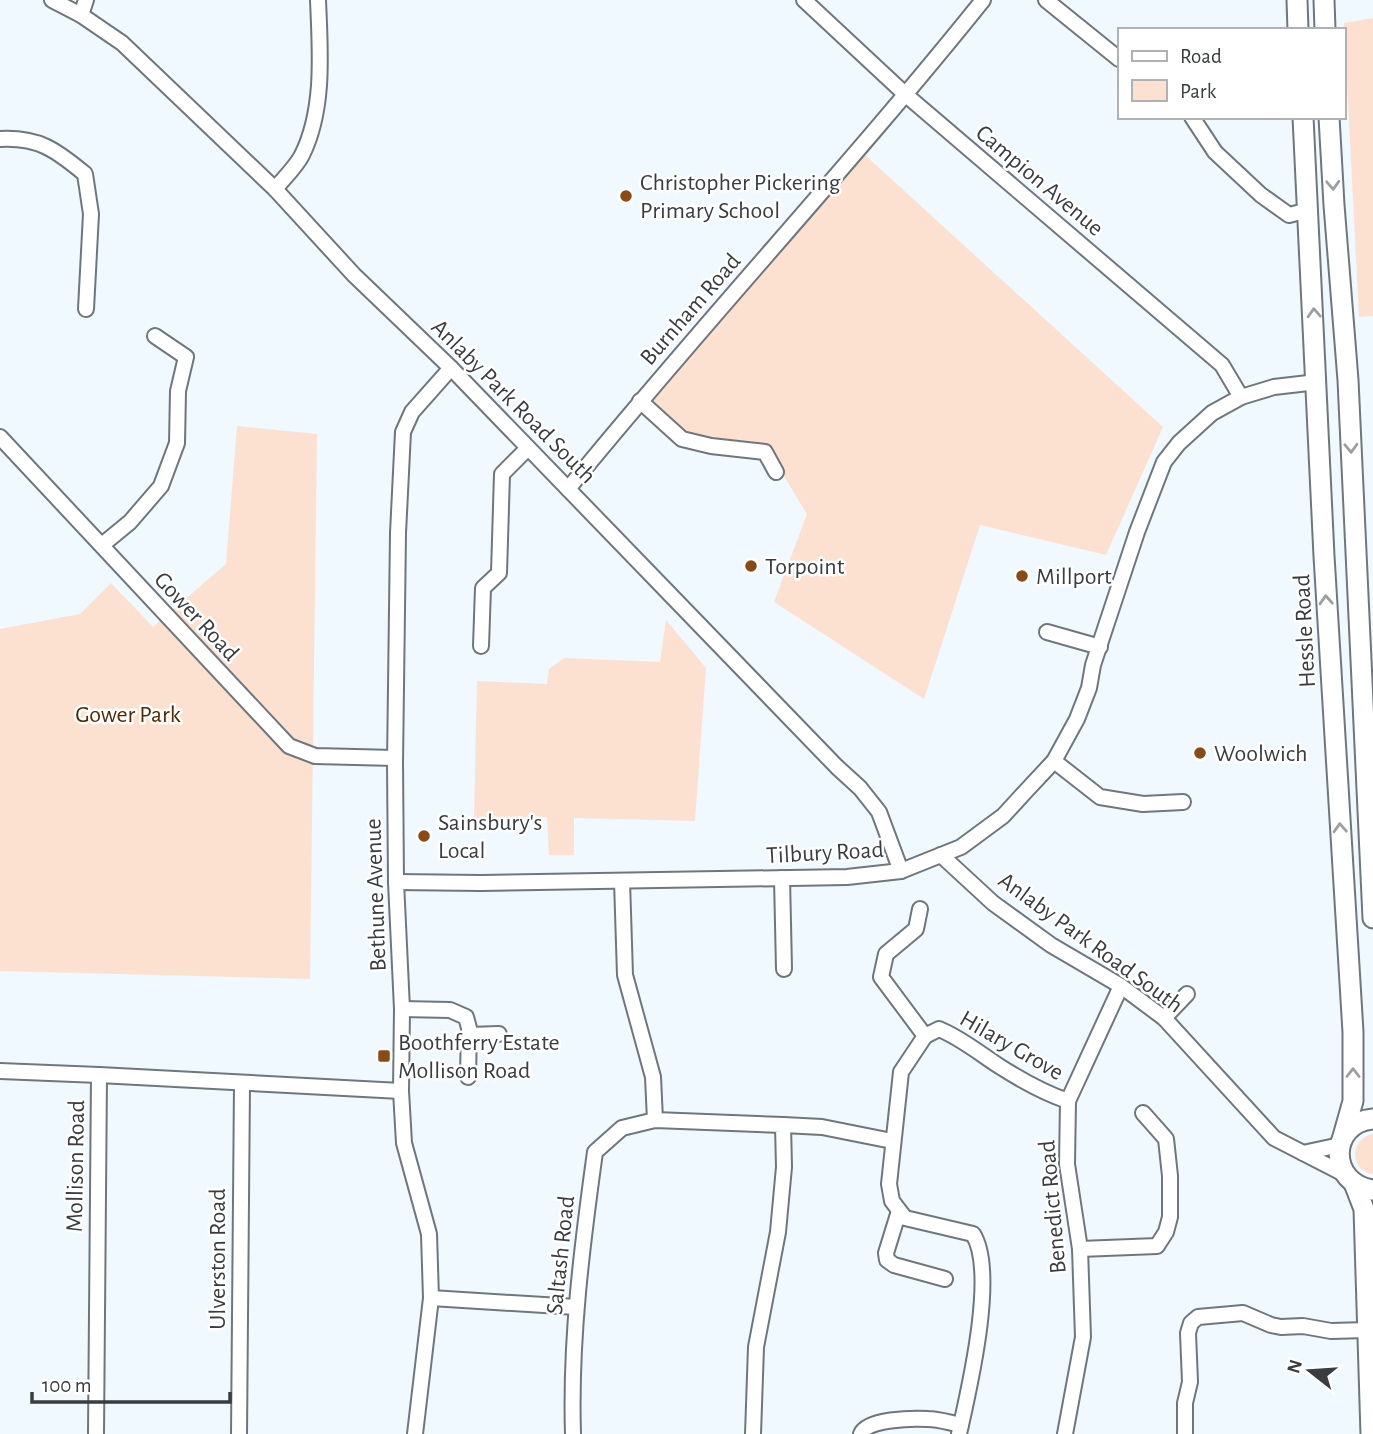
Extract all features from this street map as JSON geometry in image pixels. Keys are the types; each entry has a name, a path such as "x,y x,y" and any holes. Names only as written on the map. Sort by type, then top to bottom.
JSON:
{"street":[{"name":"Anlaby Park Road South","path":"52,0 81,15 122,43 275,189 354,275 451,368 860,788 879,813 901,871"},
{"path":"81,15 86,0"},
{"path":"275,189 301,158 312,133 318,90 318,0"},
{"name":"Campion Avenue","path":"804,0 906,95 1222,365 1241,397"},
{"name":"Burnham Road","path":"568,489 640,401 906,95 983,0"},
{"path":"1046,0 1118,58"},
{"path":"1297,0 1298,28"},
{"path":"1324,0 1325,28"},
{"path":"1193,119 1215,152 1261,195 1289,215 1309,210"},
{"name":"Hessle Road","path":"1303,119 1324,556 1353,1032 1353,1101 1341,1143"},
{"path":"1329,119 1348,380 1373,918"},
{"path":"0,139 18,138 56,150 85,174 91,214 86,309"},
{"path":"102,545 130,522 161,486 177,443 178,391 186,357 155,336"},
{"name":"Bethune Avenue","path":"415,1434 431,1298 429,1234 404,1143 401,1091 402,1009 396,882 395,758 398,533 403,432 412,412 451,368"},
{"name":"Tilbury Road","path":"396,882 847,877 901,871 961,846 1003,816 1054,761 1077,719 1137,532 1164,462 1179,443 1212,413 1241,397 1274,387 1317,382"},
{"path":"640,401 682,439 710,446 765,452 776,472"},
{"name":"Gower Road","path":"2,445 102,545 289,746 315,755 395,758"},
{"path":"481,646 483,588 499,573 502,474 528,448"},
{"path":"1047,632 1100,647"},
{"path":"1054,761 1100,797 1143,804 1182,802"},
{"name":"Anlaby Park Road South","path":"941,855 993,904 1041,938 1121,986 1164,1018 1274,1138 1350,1179"},
{"path":"782,878 784,969"},
{"path":"622,881 625,975 653,1077 655,1120"},
{"path":"1343,896 1372,895"},
{"name":"Hilary Grove","path":"920,909 916,929 886,954 881,976 925,1036 939,1029 955,1036 1047,1094 1068,1101"},
{"name":"Benedict Road","path":"1065,1434 1083,1337 1080,1249 1067,1164 1068,1101 1121,986"},
{"path":"1164,1018 1187,994"},
{"path":"402,1009 450,1010 466,1017 469,1035 468,1077"},
{"path":"469,1035 499,1034"},
{"path":"860,1434 862,1429 872,1424 929,1419 960,1429 980,1325 980,1245 973,1234 905,1217 892,1202 888,1184 901,1072 925,1036"},
{"path":"0,1071 99,1075"},
{"name":"Mollison Road","path":"96,1434 99,1075 401,1091"},
{"name":"Ulverston Road","path":"239,1434 242,1084"},
{"path":"1080,1249 1157,1246 1166,1232 1170,1217 1166,1139 1143,1113"},
{"path":"1371,1434 1364,1209 1339,1155 1341,1143 1348,1130 1357,1123 1373,1119"},
{"name":"Saltash Road","path":"572,1434 571,1385 576,1307 595,1152 622,1128 655,1120 822,1127 892,1141"},
{"path":"753,1434 756,1347 778,1232 783,1125"},
{"path":"1303,1153 1341,1143"},
{"path":"1350,1179 1373,1189"},
{"path":"899,1210 887,1260 894,1265 945,1279"},
{"path":"431,1298 576,1307"},
{"path":"1185,1434 1185,1404 1190,1382 1188,1333 1191,1323 1198,1317 1243,1313 1281,1327 1303,1326 1331,1331 1367,1330"}],"green space":[{"path":"1373,18 1373,316 1359,317 1344,23"},
{"path":"853,144 1163,427 1106,555 980,525 924,699 774,602 807,514 765,445 711,438 682,430 641,392"},
{"name":"Gower Park","path":"237,426 317,434 310,979 0,971 0,629 80,614 111,583 153,627 226,564"},
{"path":"666,620 706,668 695,821 574,818 574,855 549,855 547,817 474,818 477,681 547,684 549,669 564,658 660,662"},
{"path":"1373,1134 1371,1174 1359,1166 1355,1153 1360,1141"}],"place":[{"name":"Christopher Pickering Primary School","path":"626,196"},
{"name":"Torpoint","path":"751,566"},
{"name":"Millport","path":"1022,576"},
{"name":"Woolwich","path":"1200,753"},
{"name":"Sainsbury's Local","path":"424,836"},
{"name":"Boothferry Estate Mollison Road","path":"384,1056"}]}
